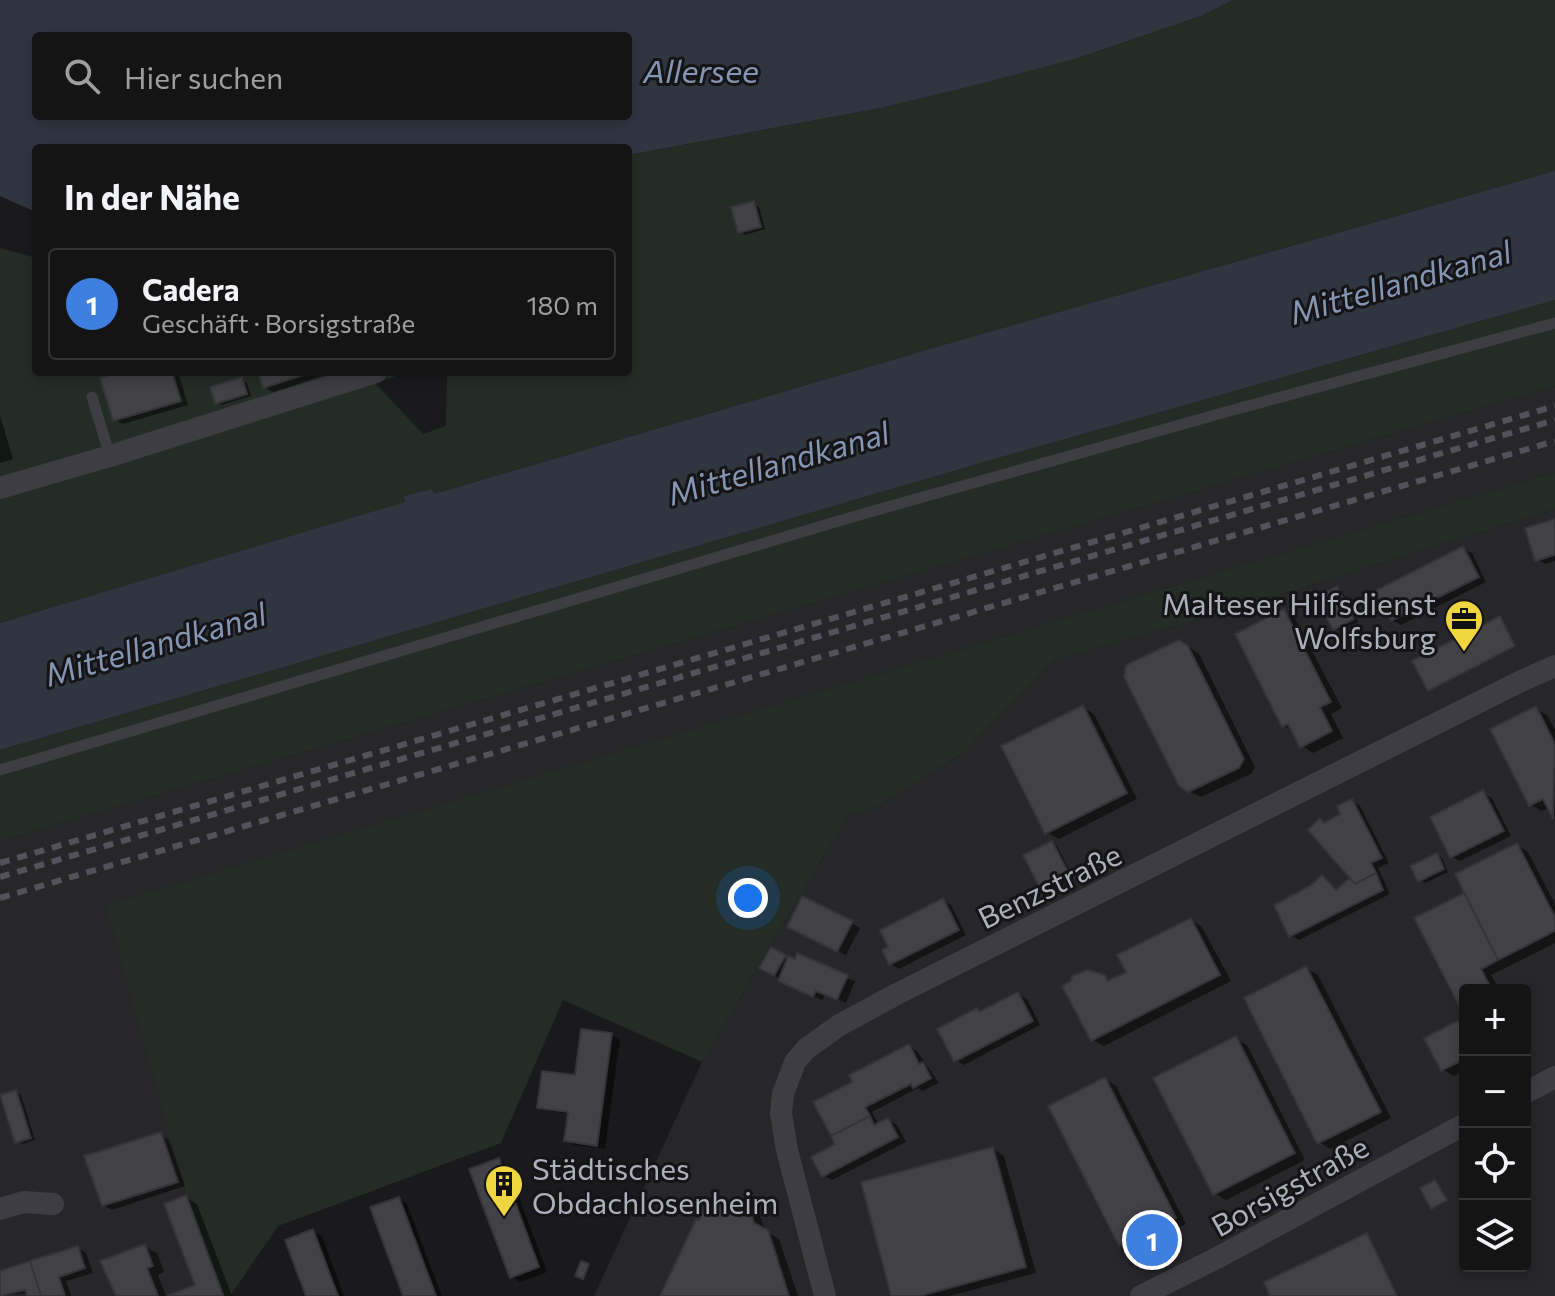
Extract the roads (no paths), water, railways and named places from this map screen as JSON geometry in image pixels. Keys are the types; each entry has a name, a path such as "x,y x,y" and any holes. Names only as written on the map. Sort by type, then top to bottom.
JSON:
{"street":[{"path":"0,488 363,376"},
{"name":"Benzstraße","path":"825,1296 787,1150 781,1113 787,1079 806,1049 838,1026 880,1003 1555,666"},
{"path":"1531,1090 1555,1077"},
{"name":"Borsigstraße","path":"1141,1296 1459,1127"},
{"path":"0,1209 24,1202 53,1204"}],"lane":[{"path":"0,770 859,515 1555,323"},
{"path":"92,397 110,456"}],"water":[{"name":"Allersee","path":"0,0 1233,0 1201,16 1075,59 975,85 880,108 632,154 632,144 32,144 32,210 0,196"},
{"name":"Mittellandkanal","path":"1555,171 1555,300 991,460 0,750 0,623 405,502 404,496 432,489 434,494"}],"railway":[{"path":"0,863 1555,406"},
{"path":"0,877 1555,420"},
{"path":"0,898 1555,441"}],"place":[{"name":"Malteser Hilfsdienst Wolfsburg","path":"1464,653"},
{"name":"Städtisches Obdachlosenheim","path":"504,1218"},
{"name":"Cadera","path":"1152,1240"}]}
